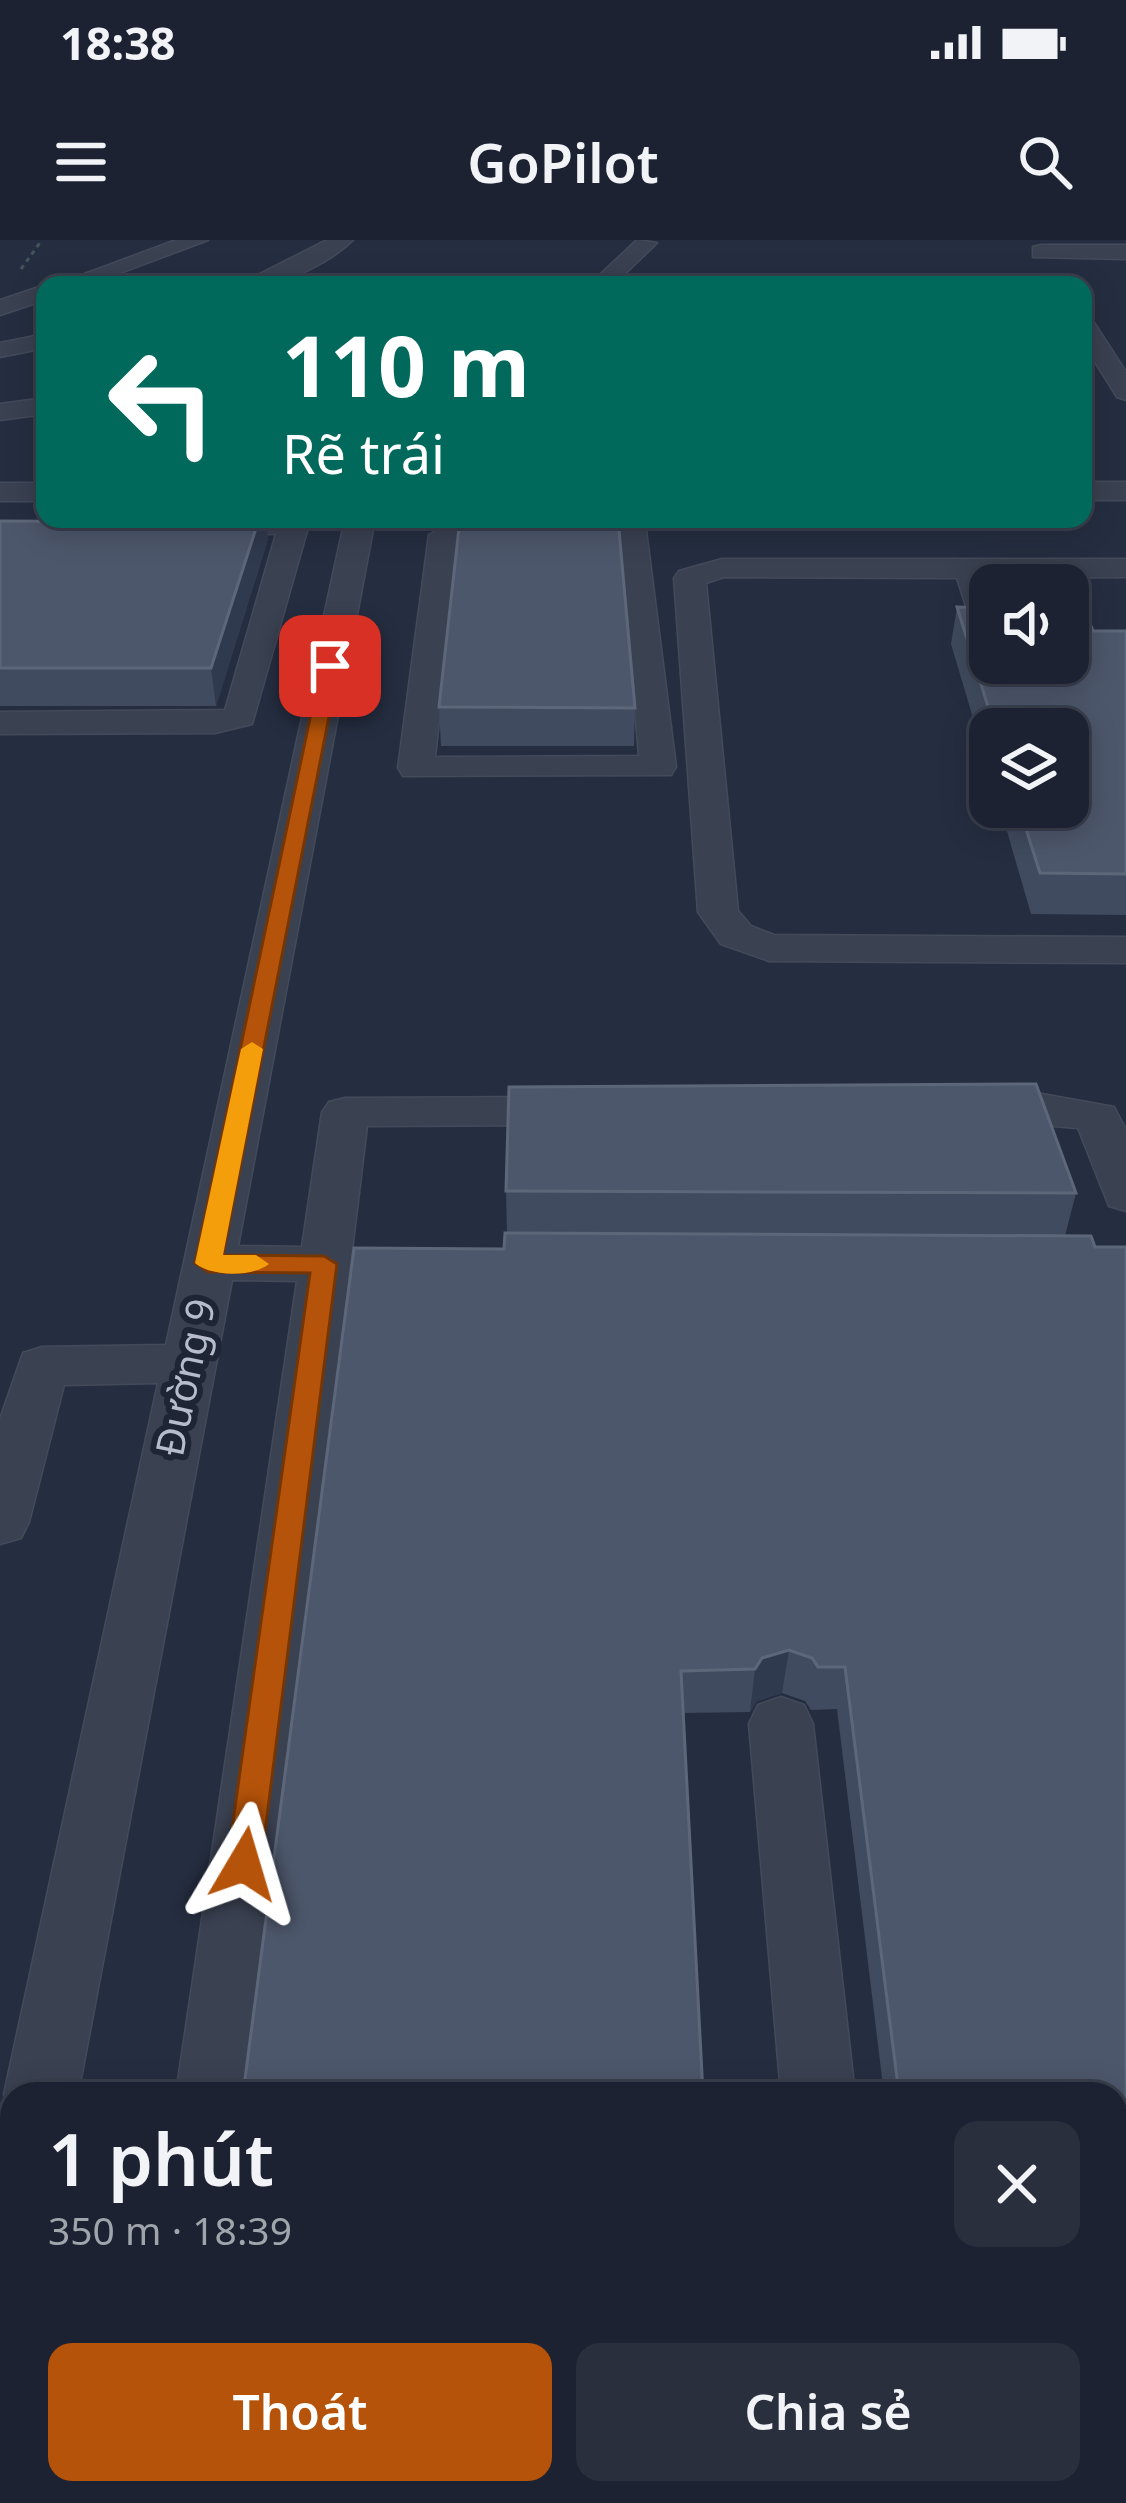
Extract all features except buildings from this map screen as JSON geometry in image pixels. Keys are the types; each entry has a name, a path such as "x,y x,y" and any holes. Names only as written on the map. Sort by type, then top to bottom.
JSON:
{"street":[{"path":"92,276 197,240"},
{"path":"287,276 271,274 316,257 342,240"},
{"path":"610,276 646,243"},
{"path":"1046,254 1126,252"},
{"path":"0,308 36,295"},
{"path":"1092,337 1126,392"},
{"path":"0,350 36,343"},
{"path":"0,412 36,407"},
{"path":"1092,491 1126,491"},
{"path":"0,492 36,492"},
{"path":"0,723 215,722 233,721 244,714 290,528"},
{"name":"Đường 9","path":"42,2082 358,528"},
{"path":"567,528 444,536 416,768 658,767 635,536 588,528"},
{"path":"969,569 722,568 690,578 718,912 736,935 770,948 1126,950"},
{"path":"1089,568 1126,568"},
{"path":"1089,582 1126,581"},
{"path":"926,1109 1042,1108 1098,1118 1106,1128 1126,1195"},
{"path":"215,2082 341,1258 345,1112 624,1110"},
{"path":"208,1263 341,1258"},
{"path":"0,1522 14,1421 42,1366 187,1364"},
{"path":"781,1724 817,2082"}],"path":[{"path":"21,269 41,240"}],"slow traffic":[{"path":"252,1049 208,1263 256,1264"}],"route":[{"path":"244,1864 324,1264 208,1263 330,666"}]}
